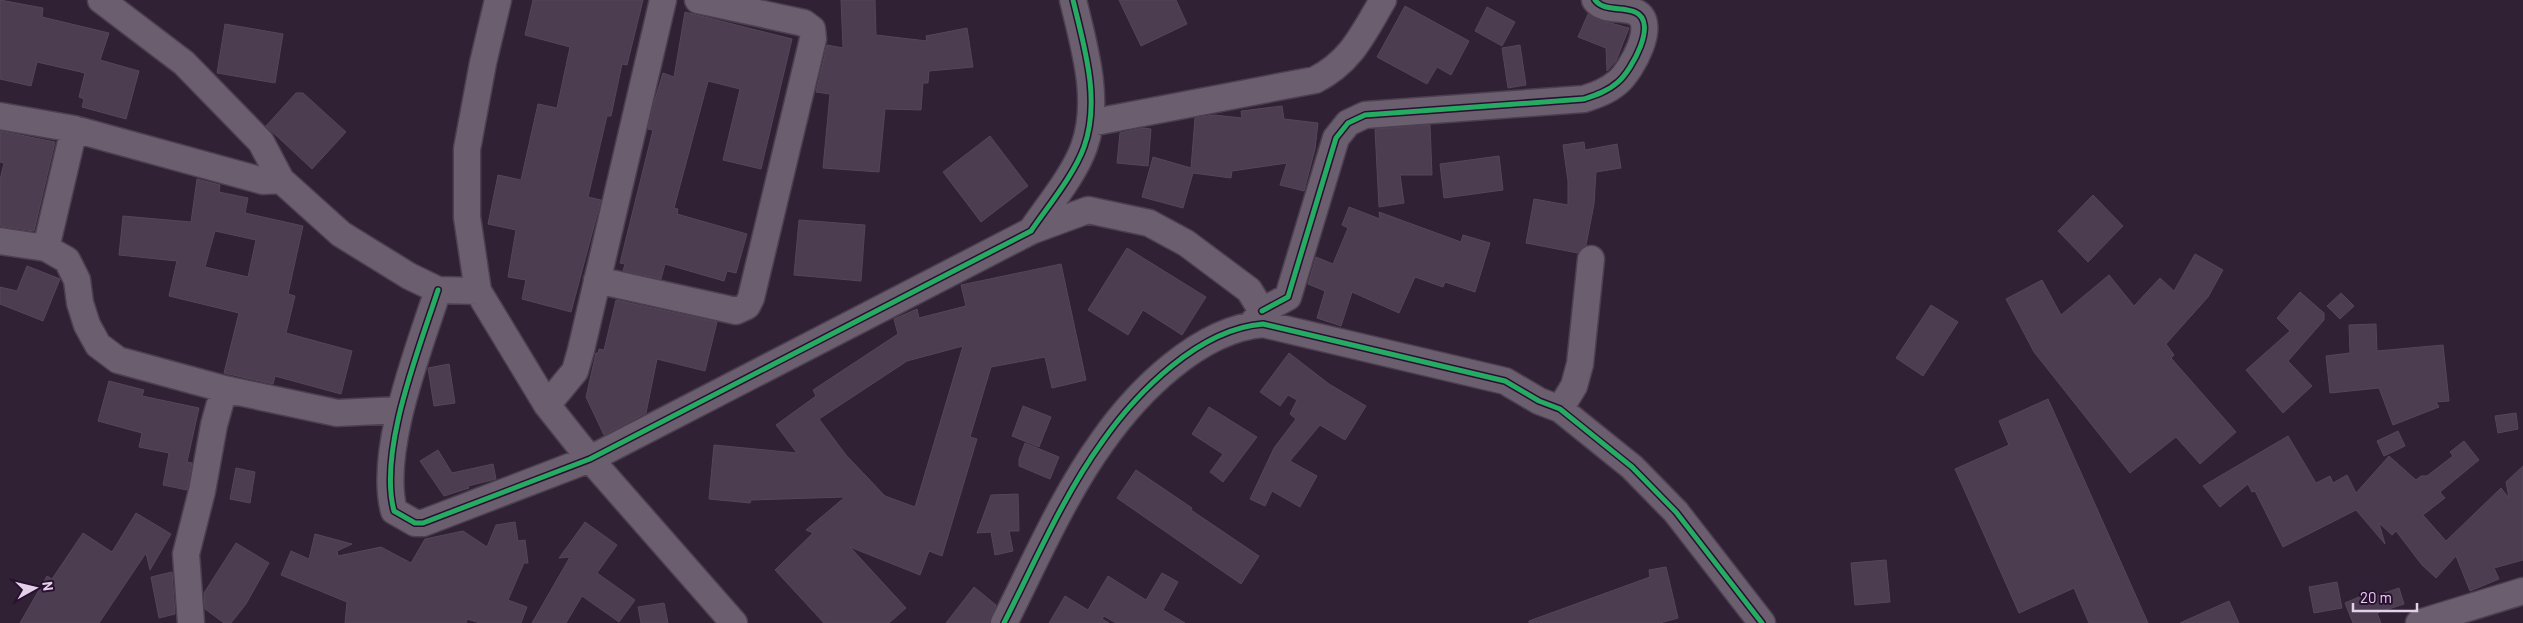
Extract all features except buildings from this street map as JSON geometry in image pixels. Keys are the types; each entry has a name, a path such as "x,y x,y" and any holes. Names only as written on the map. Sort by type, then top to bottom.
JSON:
{"street":[{"path":"100,0 184,63 261,142 281,180 342,234 409,276 438,290 478,290"},
{"path":"498,0 483,63 468,150 466,217 478,290 547,405 590,459 734,623"},
{"path":"547,405 575,370 663,0"},
{"path":"597,280 736,311 747,306 752,298 814,39 812,29 804,23 698,0"},
{"path":"1031,231 1064,183 1084,148 1090,123 1090,78 1073,0"},
{"path":"1090,123 1315,80 1333,71 1356,46 1383,0"},
{"path":"1004,623 1080,477 1102,441 1138,399 1178,360 1230,330 1256,318 1288,297 1336,138 1348,123 1365,115 1584,99 1606,91 1620,81 1630,68 1643,40 1644,26 1641,18 1635,12 1601,6 1595,0"},
{"path":"0,116 74,129 263,181 281,180"},
{"path":"46,248 53,211 74,129"},
{"path":"438,290 400,410 391,499 394,512 415,523 423,522 590,459 1031,231 1088,210 1149,223 1186,243 1248,290 1256,318 1263,324 1505,381 1540,401 1560,409 1632,467 1676,512 1762,623"},
{"path":"0,241 46,248 67,260 77,280 80,303 87,325 98,345 118,360 224,389 337,413 400,410"},
{"path":"1560,409 1574,386 1580,364 1591,259"},
{"path":"191,623 186,554 202,491 214,424 224,389"},
{"path":"2419,623 2523,591"}],"cycle path":[{"path":"438,290 403,400 391,459 391,487 394,511 415,523 423,523 590,459 1031,231 1080,158 1089,129 1091,111 1089,73 1073,0"},
{"path":"1262,311 1288,297 1336,138 1348,123 1365,115 1584,99 1606,90 1618,82 1630,68 1644,36 1644,26 1642,17 1635,12 1603,6 1595,0"},
{"path":"1004,623 1074,485 1102,442 1133,403 1151,384 1193,350 1239,328 1263,324 1505,381 1539,401 1560,409 1632,467 1676,512 1762,623"}]}
